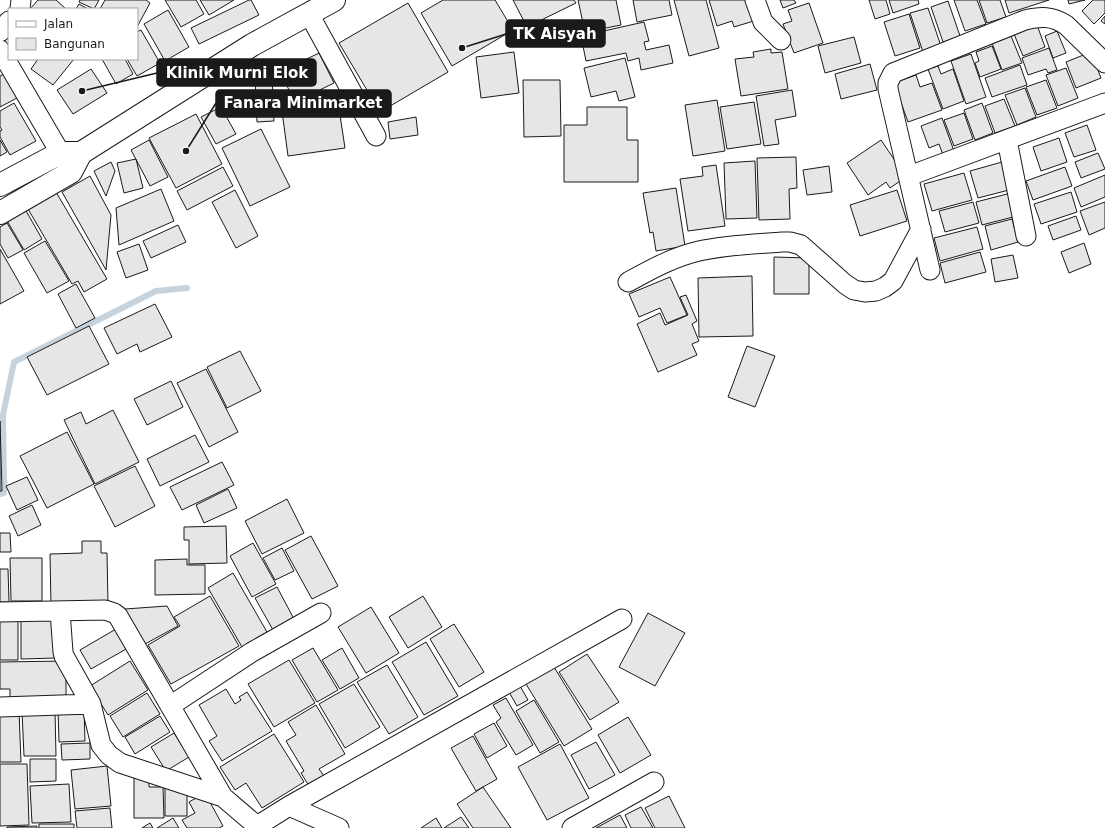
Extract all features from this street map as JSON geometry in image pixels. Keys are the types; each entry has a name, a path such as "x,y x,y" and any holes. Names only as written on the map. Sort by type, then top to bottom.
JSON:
{"main road":[{"path":"0,185 71,153 252,45 334,0"},
{"path":"0,213 71,172 71,153"}],"street":[{"path":"755,0 763,22 781,40"},
{"path":"309,14 376,136"},
{"path":"930,270 888,89 890,78 893,73 1025,20 1045,17 1059,21 1066,25 1105,63"},
{"path":"0,32 8,22"},
{"path":"0,50 71,153"},
{"path":"909,176 1104,106"},
{"path":"1007,140 1026,236"},
{"path":"628,282 655,267 698,251 729,246 790,242 801,245 845,284 854,290 865,292 876,291 885,287 892,281 921,229"},
{"path":"0,612 105,610 118,616 223,797 256,827 289,806 622,619"},
{"path":"60,611 63,652 92,704 102,745 109,755 114,760 223,797"},
{"path":"170,706 252,652 321,613"},
{"path":"0,707 92,704"},
{"path":"572,828 654,782"},
{"path":"289,806 339,828"}],"building":[{"path":"38,0 56,0 65,8 31,8"},
{"path":"80,0 99,0 95,8 79,2"},
{"path":"105,0 146,0 150,3 138,25 138,8 101,8"},
{"path":"165,0 196,0 204,14 181,27"},
{"path":"200,0 234,0 209,15"},
{"path":"251,0 259,15 199,44 191,28"},
{"path":"443,0 495,0 513,30 452,66 421,13"},
{"path":"513,0 574,0 576,3 527,27"},
{"path":"578,0 616,0 621,25 585,32"},
{"path":"633,0 669,0 672,15 637,22"},
{"path":"674,0 706,0 719,48 689,56"},
{"path":"709,0 751,0 757,20 734,27 732,21 717,26"},
{"path":"780,0 794,0 796,3 783,8"},
{"path":"869,0 886,0 890,14 875,19"},
{"path":"889,0 918,0 919,4 893,13"},
{"path":"954,0 977,0 986,24 965,31"},
{"path":"979,0 1000,0 1006,17 987,23"},
{"path":"1005,0 1049,0 1009,13"},
{"path":"1068,0 1085,0 1069,4"},
{"path":"1093,0 1105,0 1105,13 1094,24 1082,11"},
{"path":"948,1 960,36 943,42 931,7"},
{"path":"408,3 448,72 380,112 339,43"},
{"path":"809,3 823,43 794,53 783,24 792,21 788,10"},
{"path":"79,4 86,8 77,8"},
{"path":"928,8 941,46 923,52 910,13"},
{"path":"168,10 189,47 165,61 144,24"},
{"path":"909,14 920,48 895,56 884,22"},
{"path":"1105,16 1105,24 1101,21"},
{"path":"644,22 649,41 644,42 646,50 669,45 673,63 641,70 639,58 628,61 626,53 586,61 581,36"},
{"path":"1037,25 1045,47 1023,56 1014,34"},
{"path":"141,30 160,63 137,76 128,60 138,60 138,32"},
{"path":"1057,31 1066,53 1053,58 1045,36"},
{"path":"1011,36 1022,63 1002,70 992,43"},
{"path":"854,37 861,63 825,73 818,46"},
{"path":"992,46 1001,69 980,77 975,63 979,61 976,52"},
{"path":"1049,48 1057,70 1048,73 1046,69 1028,75 1022,58"},
{"path":"771,49 771,53 782,52 788,89 741,96 735,59 754,57 753,52"},
{"path":"514,52 519,93 481,98 476,57"},
{"path":"1091,52 1101,78 1076,88 1066,62"},
{"path":"319,53 334,83 295,102 280,72"},
{"path":"971,54 986,97 966,104 951,61"},
{"path":"625,58 635,97 619,101 616,91 591,97 584,68"},
{"path":"37,60 73,60 53,85 31,69"},
{"path":"103,60 126,60 133,74 116,84"},
{"path":"870,64 877,90 841,99 835,74"},
{"path":"1020,65 1027,85 992,97 985,78"},
{"path":"938,66 941,74 953,69 964,101 943,109 928,69"},
{"path":"1066,68 1078,98 1058,106 1046,75"},
{"path":"91,69 107,93 73,114 57,90"},
{"path":"4,74 17,98 0,107 0,76"},
{"path":"255,75 272,75 274,121 257,122"},
{"path":"916,75 920,87 932,83 942,110 908,122 894,83"},
{"path":"523,80 560,80 561,136 524,137"},
{"path":"1046,80 1057,108 1037,115 1026,87"},
{"path":"1025,88 1036,117 1017,125 1005,95"},
{"path":"792,90 796,116 775,120 779,144 764,146 756,96"},
{"path":"1004,99 1015,126 995,133 985,106"},
{"path":"717,100 725,151 693,156 685,105"},
{"path":"338,102 345,148 288,156 282,111"},
{"path":"754,102 761,144 727,149 720,107"},
{"path":"14,103 36,141 10,155 0,137 0,131 2,130 0,127 0,111"},
{"path":"982,103 993,133 975,140 964,110"},
{"path":"221,107 236,134 216,144 201,117"},
{"path":"587,107 627,107 627,140 638,140 638,182 564,182 564,125 587,125"},
{"path":"964,113 973,139 954,146 944,120"},
{"path":"196,114 222,164 176,188 149,138"},
{"path":"416,117 418,135 390,139 388,122"},
{"path":"942,118 954,151 943,155 939,144 929,148 921,126"},
{"path":"1087,125 1096,150 1074,157 1065,133"},
{"path":"261,129 290,187 250,206 222,148"},
{"path":"1059,138 1067,162 1041,171 1033,147"},
{"path":"0,140 7,152 0,156"},
{"path":"149,140 168,177 150,186 131,150"},
{"path":"881,140 906,177 890,188 886,182 868,195 847,163"},
{"path":"1098,153 1105,169 1081,178 1075,162"},
{"path":"796,157 797,188 789,189 790,219 759,220 757,158"},
{"path":"136,159 143,188 124,193 117,163"},
{"path":"755,161 757,218 726,219 724,163"},
{"path":"111,162 115,171 106,196 94,171"},
{"path":"1002,162 1009,190 978,198 970,171"},
{"path":"716,165 725,226 688,231 680,179 703,176 702,167"},
{"path":"829,166 832,192 807,195 803,170"},
{"path":"223,167 233,186 187,210 177,191"},
{"path":"1065,167 1072,186 1033,200 1026,181"},
{"path":"964,173 972,200 932,211 924,184"},
{"path":"1105,175 1105,197 1081,207 1074,188"},
{"path":"90,176 111,215 106,270 62,192"},
{"path":"676,188 685,246 656,251 653,232 650,233 643,193"},
{"path":"161,189 174,221 119,245 116,208"},
{"path":"235,190 258,236 236,248 212,202"},
{"path":"897,190 907,221 860,236 850,205"},
{"path":"56,192 107,279 84,292 78,281 72,284 28,209"},
{"path":"1071,192 1077,212 1041,224 1034,204"},
{"path":"1011,193 1017,216 982,225 976,202"},
{"path":"973,202 979,223 945,232 939,211"},
{"path":"1105,202 1105,228 1089,235 1080,211"},
{"path":"25,209 42,239 24,250 6,219"},
{"path":"1076,216 1081,230 1053,240 1048,226"},
{"path":"1012,219 1018,242 991,250 985,226"},
{"path":"7,223 23,250 8,258 0,244 0,227"},
{"path":"178,225 186,242 151,258 143,241"},
{"path":"977,227 983,249 940,261 934,238"},
{"path":"45,241 69,281 47,293 24,253"},
{"path":"1084,243 1091,264 1069,273 1061,252"},
{"path":"139,244 148,270 126,278 117,252"},
{"path":"0,249 24,291 0,304"},
{"path":"980,252 986,272 945,283 940,263"},
{"path":"1013,255 1018,278 995,282 991,259"},
{"path":"774,257 809,258 809,294 774,294"},
{"path":"752,276 753,336 699,337 698,278"},
{"path":"670,277 687,315 667,323 660,308 639,317 629,294"},
{"path":"76,284 95,318 76,328 58,294"},
{"path":"686,295 697,321 692,324 699,341 692,344 697,355 658,372 637,324 660,313 665,325 688,315 680,297"},
{"path":"155,304 172,337 140,352 137,344 117,354 104,328"},
{"path":"89,326 109,364 47,395 27,357"},
{"path":"747,346 775,356 755,407 728,397"},
{"path":"240,351 261,391 227,408 207,367"},
{"path":"206,369 238,432 209,447 177,383"},
{"path":"171,381 183,407 147,425 134,399"},
{"path":"113,410 139,462 95,484 64,420 81,412 86,424"},
{"path":"0,421 2,491 0,491"},
{"path":"67,432 94,484 47,508 20,456"},
{"path":"195,435 209,462 160,486 147,459"},
{"path":"222,462 234,485 182,510 170,487"},
{"path":"135,466 155,506 115,527 94,486"},
{"path":"27,477 38,500 17,510 6,486"},
{"path":"228,489 237,508 204,523 196,505"},
{"path":"287,499 304,533 262,554 245,521"},
{"path":"32,505 41,525 18,536 9,516"},
{"path":"226,526 227,563 189,564 189,540 184,540 184,527"},
{"path":"0,533 10,533 11,552 0,552"},
{"path":"311,536 338,586 312,599 285,550"},
{"path":"82,541 101,541 101,553 107,553 108,604 51,606 50,554 82,553"},
{"path":"253,543 276,584 252,597 230,556"},
{"path":"282,548 294,571 275,580 263,558"},
{"path":"10,558 42,558 42,601 11,601"},
{"path":"187,559 187,565 205,565 205,594 155,595 155,560"},
{"path":"0,569 8,569 9,602 0,602"},
{"path":"233,573 267,632 242,647 208,588"},
{"path":"277,587 294,619 273,630 255,598"},
{"path":"210,596 239,646 171,684 148,645 180,626 174,617"},
{"path":"423,596 442,627 408,648 389,617"},
{"path":"167,606 178,626 145,644 125,609"},
{"path":"371,607 399,653 366,673 338,627"},
{"path":"648,613 685,633 655,686 619,667"},
{"path":"57,617 57,658 21,659 21,618"},
{"path":"0,618 18,618 18,660 0,660"},
{"path":"454,624 484,672 459,687 430,639"},
{"path":"116,629 128,648 91,669 80,650"},
{"path":"426,642 458,696 424,715 392,662"},
{"path":"313,648 338,690 317,702 292,660"},
{"path":"342,648 359,678 340,689 322,660"},
{"path":"587,654 619,702 590,720 559,672"},
{"path":"289,660 315,703 274,727 248,684"},
{"path":"66,661 66,703 10,704 10,689 0,689 0,662"},
{"path":"130,661 148,690 108,715 90,686"},
{"path":"387,665 418,717 389,734 357,682"},
{"path":"554,667 592,729 564,746 526,684"},
{"path":"354,684 380,727 345,748 319,704"},
{"path":"520,686 528,700 517,706 509,692"},
{"path":"226,689 235,704 241,700 239,697 247,692 272,731 222,761 209,741 217,736 199,705"},
{"path":"147,693 160,714 123,737 110,716"},
{"path":"506,698 533,745 516,755 496,722 501,718 493,705"},
{"path":"534,700 559,742 540,753 516,711"},
{"path":"316,705 345,754 319,769 324,776 309,786 301,773 304,771 286,741 296,735 288,722"},
{"path":"84,709 85,741 59,742 58,710"},
{"path":"19,711 21,762 0,762 0,712"},
{"path":"22,711 55,711 56,756 24,756"},
{"path":"160,716 170,732 135,754 125,737"},
{"path":"628,717 651,755 620,773 598,735"},
{"path":"494,723 507,746 487,758 474,734"},
{"path":"174,733 189,757 166,771 151,747"},
{"path":"274,734 304,782 262,808 246,783 235,790 220,767"},
{"path":"473,736 497,779 476,791 451,748"},
{"path":"596,742 615,775 589,789 571,755"},
{"path":"90,743 90,759 62,760 61,744"},
{"path":"560,744 589,798 547,820 518,767"},
{"path":"30,759 56,759 56,781 30,782"},
{"path":"0,764 27,764 29,825 0,826"},
{"path":"107,766 111,806 75,809 71,770"},
{"path":"149,777 149,787 163,787 164,818 134,818 134,778"},
{"path":"69,784 71,822 32,823 30,786"},
{"path":"165,786 187,786 187,816 165,816"},
{"path":"483,787 511,828 473,828 457,804"},
{"path":"205,793 223,826 219,828 187,828 182,820 195,813 189,802"},
{"path":"669,796 685,828 655,828 645,808"},
{"path":"641,807 653,828 631,828 625,815"},
{"path":"110,808 112,828 77,828 75,811"},
{"path":"620,815 627,828 596,828"},
{"path":"461,817 469,828 444,828"},
{"path":"173,818 179,828 157,828"},
{"path":"436,818 442,828 421,828"},
{"path":"150,823 153,828 142,828"},
{"path":"39,824 74,824 74,828 39,828"},
{"path":"37,826 37,828 7,828 7,827"}],"waterway":[{"path":"0,494 4,493 3,415 14,362 156,291 187,288"}],"place":[{"name":"TK Aisyah","path":"462,48"},
{"name":"Klinik Murni Elok","path":"82,91"},
{"name":"Fanara Minimarket","path":"186,151"}]}
